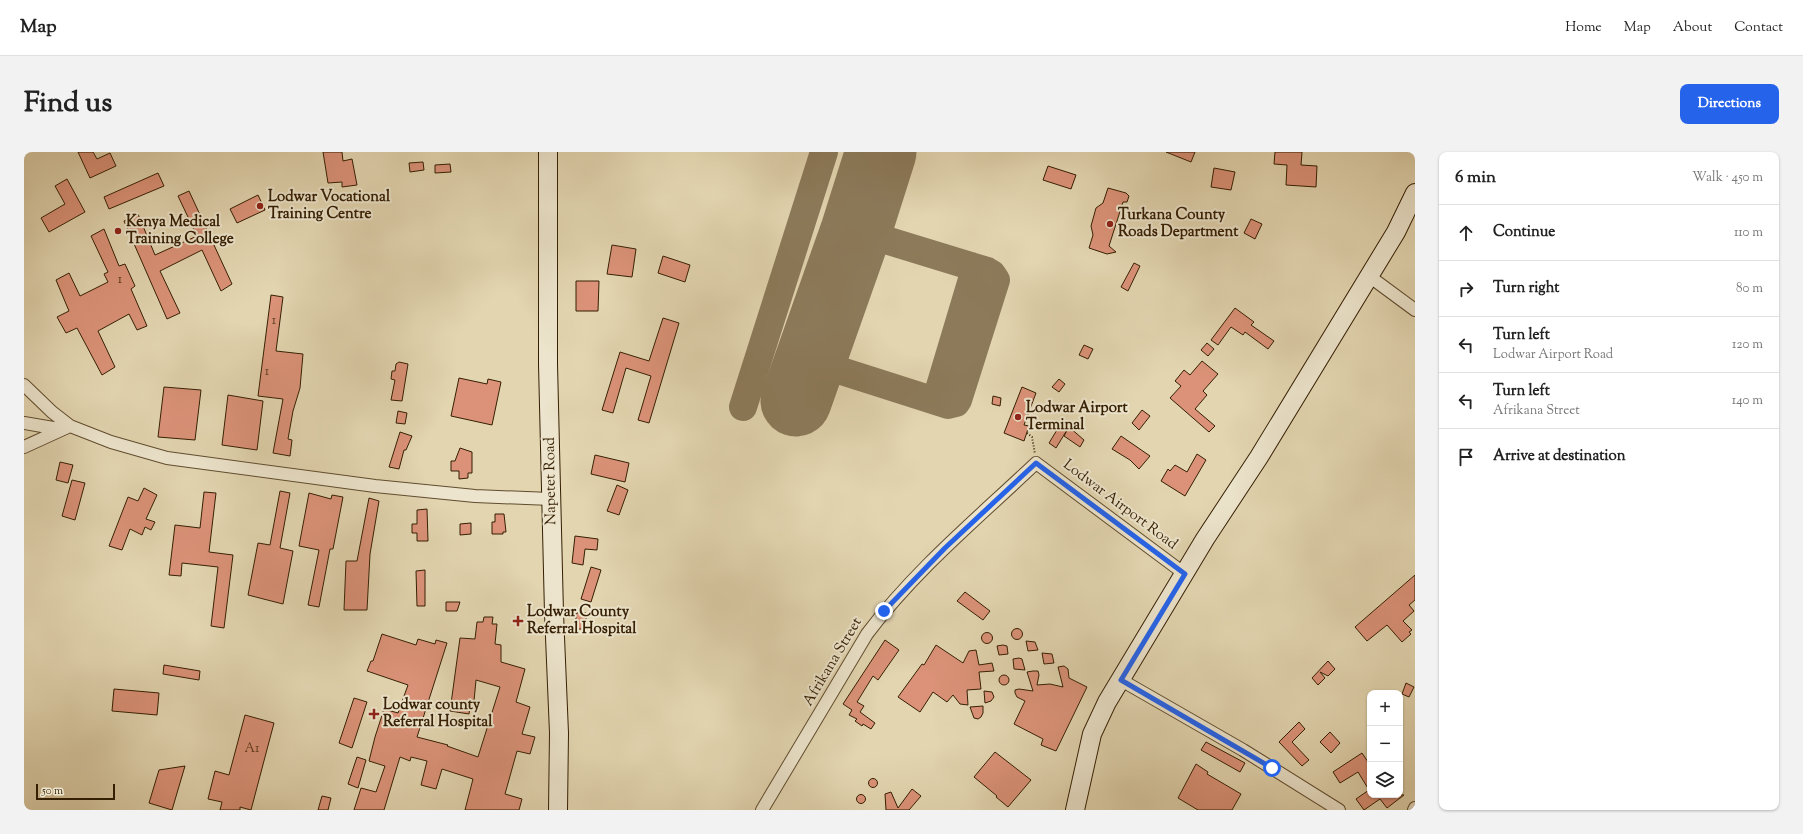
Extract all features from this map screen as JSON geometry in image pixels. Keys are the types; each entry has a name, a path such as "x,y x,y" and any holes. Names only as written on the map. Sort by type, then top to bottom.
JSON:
{"street":[{"name":"Napetet Road","path":"548,152 548,364 559,733 558,810"},
{"path":"1075,810 1092,734 1103,709 1205,539 1259,457 1396,232 1415,193"},
{"path":"1369,276 1415,310"},
{"path":"24,385 52,412 64,427"},
{"path":"24,424 64,427 167,458 375,486 475,496 551,499"},
{"path":"24,447 64,427"},
{"name":"Lodwar Airport Road","path":"1036,463 1185,574"},
{"name":"Afrikana Street","path":"762,810 867,634 884,611 945,548 1036,463"},
{"path":"1121,680 1243,750 1338,810"}],"path":[{"path":"1027,433 1030,434 1033,442 1036,463"}],"building":[{"path":"78,152 93,152 97,159 110,153 116,166 90,178"},
{"path":"323,152 342,152 343,161 352,159 357,185 342,187 342,182 328,183"},
{"path":"1166,152 1195,152 1191,162"},
{"path":"1275,152 1302,152 1301,165 1317,166 1316,187 1286,185 1287,165 1274,164"},
{"path":"423,162 424,170 410,172 409,163"},
{"path":"450,164 451,172 435,173 435,165"},
{"path":"1048,166 1076,175 1071,189 1043,180"},
{"path":"1214,168 1235,172 1231,190 1211,187"},
{"path":"158,173 164,186 109,209 104,197"},
{"path":"67,179 85,212 49,232 41,218 65,204 55,186"},
{"path":"1108,188 1126,193 1129,196 1127,202 1123,202 1109,246 1116,252 1107,254 1089,248 1093,235 1091,226 1096,208 1103,203"},
{"path":"189,191 232,284 221,291 202,250 160,271 180,313 167,319 124,221 138,214 155,255 197,236 178,196"},
{"path":"258,195 265,210 237,223 230,209"},
{"path":"1251,219 1262,224 1255,239 1244,233"},
{"path":"104,229 119,266 125,264 135,286 131,289 147,326 137,330 129,314 98,331 115,367 102,375 77,328 66,333 57,317 69,311 56,280 69,273 80,296 108,282 104,274 108,272 91,236"},
{"path":"612,245 636,249 632,277 607,274"},
{"path":"663,256 690,265 685,282 658,273"},
{"path":"1134,263 1140,266 1128,291 1121,287"},
{"path":"576,281 599,281 598,311 576,311"},
{"path":"271,295 283,297 276,351 303,354 300,388 293,411 288,439 292,440 290,456 273,453 283,399 258,396"},
{"path":"1235,308 1254,322 1251,325 1274,341 1268,349 1245,332 1243,335 1231,327 1218,345 1211,340"},
{"path":"663,318 679,323 649,423 638,420 651,376 626,368 613,413 602,410 620,352 649,361"},
{"path":"1207,343 1214,349 1208,356 1201,350"},
{"path":"1084,345 1093,349 1088,359 1079,355"},
{"path":"1202,361 1218,374 1203,391 1207,395 1195,409 1215,426 1209,432 1170,398 1181,386 1175,381 1184,370 1190,375"},
{"path":"399,362 408,364 402,401 391,400 395,380 391,379 392,371 395,371 396,364"},
{"path":"459,378 487,384 488,379 501,382 492,425 451,416"},
{"path":"1059,379 1065,384 1059,392 1052,387"},
{"path":"164,387 201,390 195,440 158,437"},
{"name":"Lodwar Airport Terminal","path":"1022,387 1036,393 1024,425 1029,426 1024,441 1004,433"},
{"path":"228,395 263,401 257,450 222,445"},
{"path":"993,396 1001,398 1000,406 992,404"},
{"path":"1142,410 1150,416 1139,430 1132,423"},
{"path":"398,411 407,413 405,424 396,423"},
{"path":"1060,425 1067,430 1056,448 1049,443"},
{"path":"1069,427 1084,440 1080,447 1064,436"},
{"path":"400,432 412,436 406,450 404,450 399,469 389,467"},
{"path":"1121,436 1150,456 1139,469 1130,460 1112,449"},
{"path":"460,448 472,452 472,473 468,473 468,478 459,479 459,471 451,471 451,461 455,461"},
{"path":"1197,454 1206,460 1185,496 1161,481 1168,469 1170,471 1175,465 1187,472"},
{"path":"595,455 629,463 625,482 591,474"},
{"path":"60,462 73,465 68,483 56,480"},
{"path":"72,480 85,483 75,520 62,516"},
{"path":"617,485 628,490 619,515 607,511"},
{"path":"144,488 157,495 146,519 155,522 151,530 145,527 142,535 130,529 122,550 109,546 128,497 138,501"},
{"path":"280,491 290,493 280,548 293,551 283,604 248,595 258,543 270,545"},
{"path":"204,492 216,493 209,552 233,555 224,628 211,626 218,567 182,563 181,576 169,575 175,525 200,528"},
{"path":"309,493 331,499 332,495 343,497 333,549 330,549 319,607 308,605 319,550 299,546"},
{"path":"369,498 379,501 370,554 367,610 344,610 346,561 357,561"},
{"path":"427,509 428,541 417,541 417,533 412,533 412,524 417,524 417,510"},
{"path":"495,514 504,514 506,532 503,532 503,534 492,534 492,522 495,522"},
{"path":"471,523 471,534 460,535 460,524"},
{"path":"575,536 598,539 597,550 585,549 583,565 572,563"},
{"path":"591,567 601,570 591,602 581,599"},
{"path":"425,570 425,606 417,606 416,571"},
{"path":"1415,575 1415,600 1409,605 1414,611 1403,621 1412,630 1409,632 1411,634 1402,642 1387,625 1367,641 1355,627"},
{"path":"965,592 990,611 983,620 957,601"},
{"path":"446,602 460,602 457,611 446,611"},
{"path":"576,613 586,613 586,629 576,629"},
{"path":"484,617 493,617 492,624 497,624 495,644 501,645 501,662 525,669 516,702 530,707 522,734 535,737 530,754 517,751 505,794 522,799 519,810 465,810 473,779 442,769 436,789 421,785 427,761 411,757 410,761 400,757 384,810 354,810 361,788 376,792 385,766 369,761 375,737 384,709 398,713 408,685 367,671 371,661 373,661 382,634 416,645 418,639 435,644 436,640 447,643 417,737 448,745 447,746 478,757 500,687 476,680 474,701 471,700 469,714 450,711 460,638 475,639 477,622 483,622"},
{"path":"1017,628 1021,630 1023,634 1021,638 1017,640 1013,638 1011,634 1013,630"},
{"path":"987,632 991,634 993,638 991,642 987,644 983,642 981,638 983,634"},
{"path":"885,640 899,650 878,680 873,676 857,702 864,706 860,712 875,723 871,729 863,724 862,726 855,721 857,719 849,715 852,710 843,704"},
{"path":"1026,641 1035,642 1038,650 1028,651"},
{"path":"936,645 963,663 969,651 976,650 979,665 992,663 994,671 979,672 981,689 967,690 968,705 960,704 953,695 947,702 933,692 920,712 898,697 922,664 924,665"},
{"path":"997,646 1007,646 1008,654 999,655"},
{"path":"1042,653 1052,654 1054,663 1044,664"},
{"path":"1013,659 1022,659 1025,670 1014,669"},
{"path":"1328,661 1335,669 1328,676 1320,672 1325,678 1318,685 1312,678"},
{"path":"164,665 200,671 199,680 163,674"},
{"path":"1064,666 1068,669 1069,678 1087,687 1056,751 1041,745 1043,739 1014,724 1025,701 1017,697 1015,690 1019,689 1033,691 1027,672 1033,671 1038,671 1039,675 1037,685 1050,684 1063,687 1058,667"},
{"path":"1002,675 1006,675 1009,680 1006,685 1002,685 999,682 999,678"},
{"path":"1406,683 1414,687 1409,697 1403,694"},
{"path":"114,689 159,693 157,715 112,711"},
{"path":"984,691 992,692 994,697 991,701 985,703"},
{"path":"354,698 367,702 352,748 339,743"},
{"path":"983,706 983,713 981,717 978,719 974,718 970,707"},
{"path":"245,715 274,723 251,810 240,807 240,810 220,810 222,802 208,799 215,771 229,775"},
{"path":"1299,722 1305,729 1292,742 1309,760 1302,766 1279,742"},
{"path":"1330,732 1340,743 1331,753 1320,742"},
{"path":"1206,742 1245,763 1240,772 1201,750"},
{"path":"995,752 1031,780 1008,807 974,777"},
{"path":"1362,753 1367,760 1367,787 1358,772 1340,783 1333,772"},
{"path":"357,757 366,760 358,788 348,784"},
{"path":"1196,764 1208,772 1207,774 1241,794 1232,810 1198,810 1178,798"},
{"path":"185,766 172,810 149,803 159,770"},
{"path":"873,778 878,783 873,788 868,783"},
{"path":"912,789 921,796 909,810 886,810 885,794 891,792 898,808"},
{"path":"1367,791 1367,798 1400,798 1387,808 1380,799 1364,810 1356,799"},
{"path":"861,794 866,799 861,804 856,799"},
{"path":"322,796 331,798 328,810 318,810"}],"taxiway":[{"path":"743,407 824,152"},
{"path":"810,361 948,405 956,403 958,400 996,280 992,274 987,271 856,231"},
{"path":"931,399 938,393 973,276 971,266"}],"runway":[{"path":"796,401 856,231 881,152"}],"place":[{"name":"Lodwar Vocational Training Centre","path":"260,206"},
{"name":"Turkana County Roads Department","path":"1110,224"},
{"name":"Kenya Medical Training College","path":"118,231"},
{"name":"Lodwar Airport Terminal","path":"1018,417"},
{"name":"Lodwar County Referral Hospital","path":"518,621"},
{"name":"Lodwar county Referral Hospital","path":"374,714"}],"route":[{"path":"884,611 945,548 1036,463 1185,574 1121,680 1195,721 1272,768"}]}
